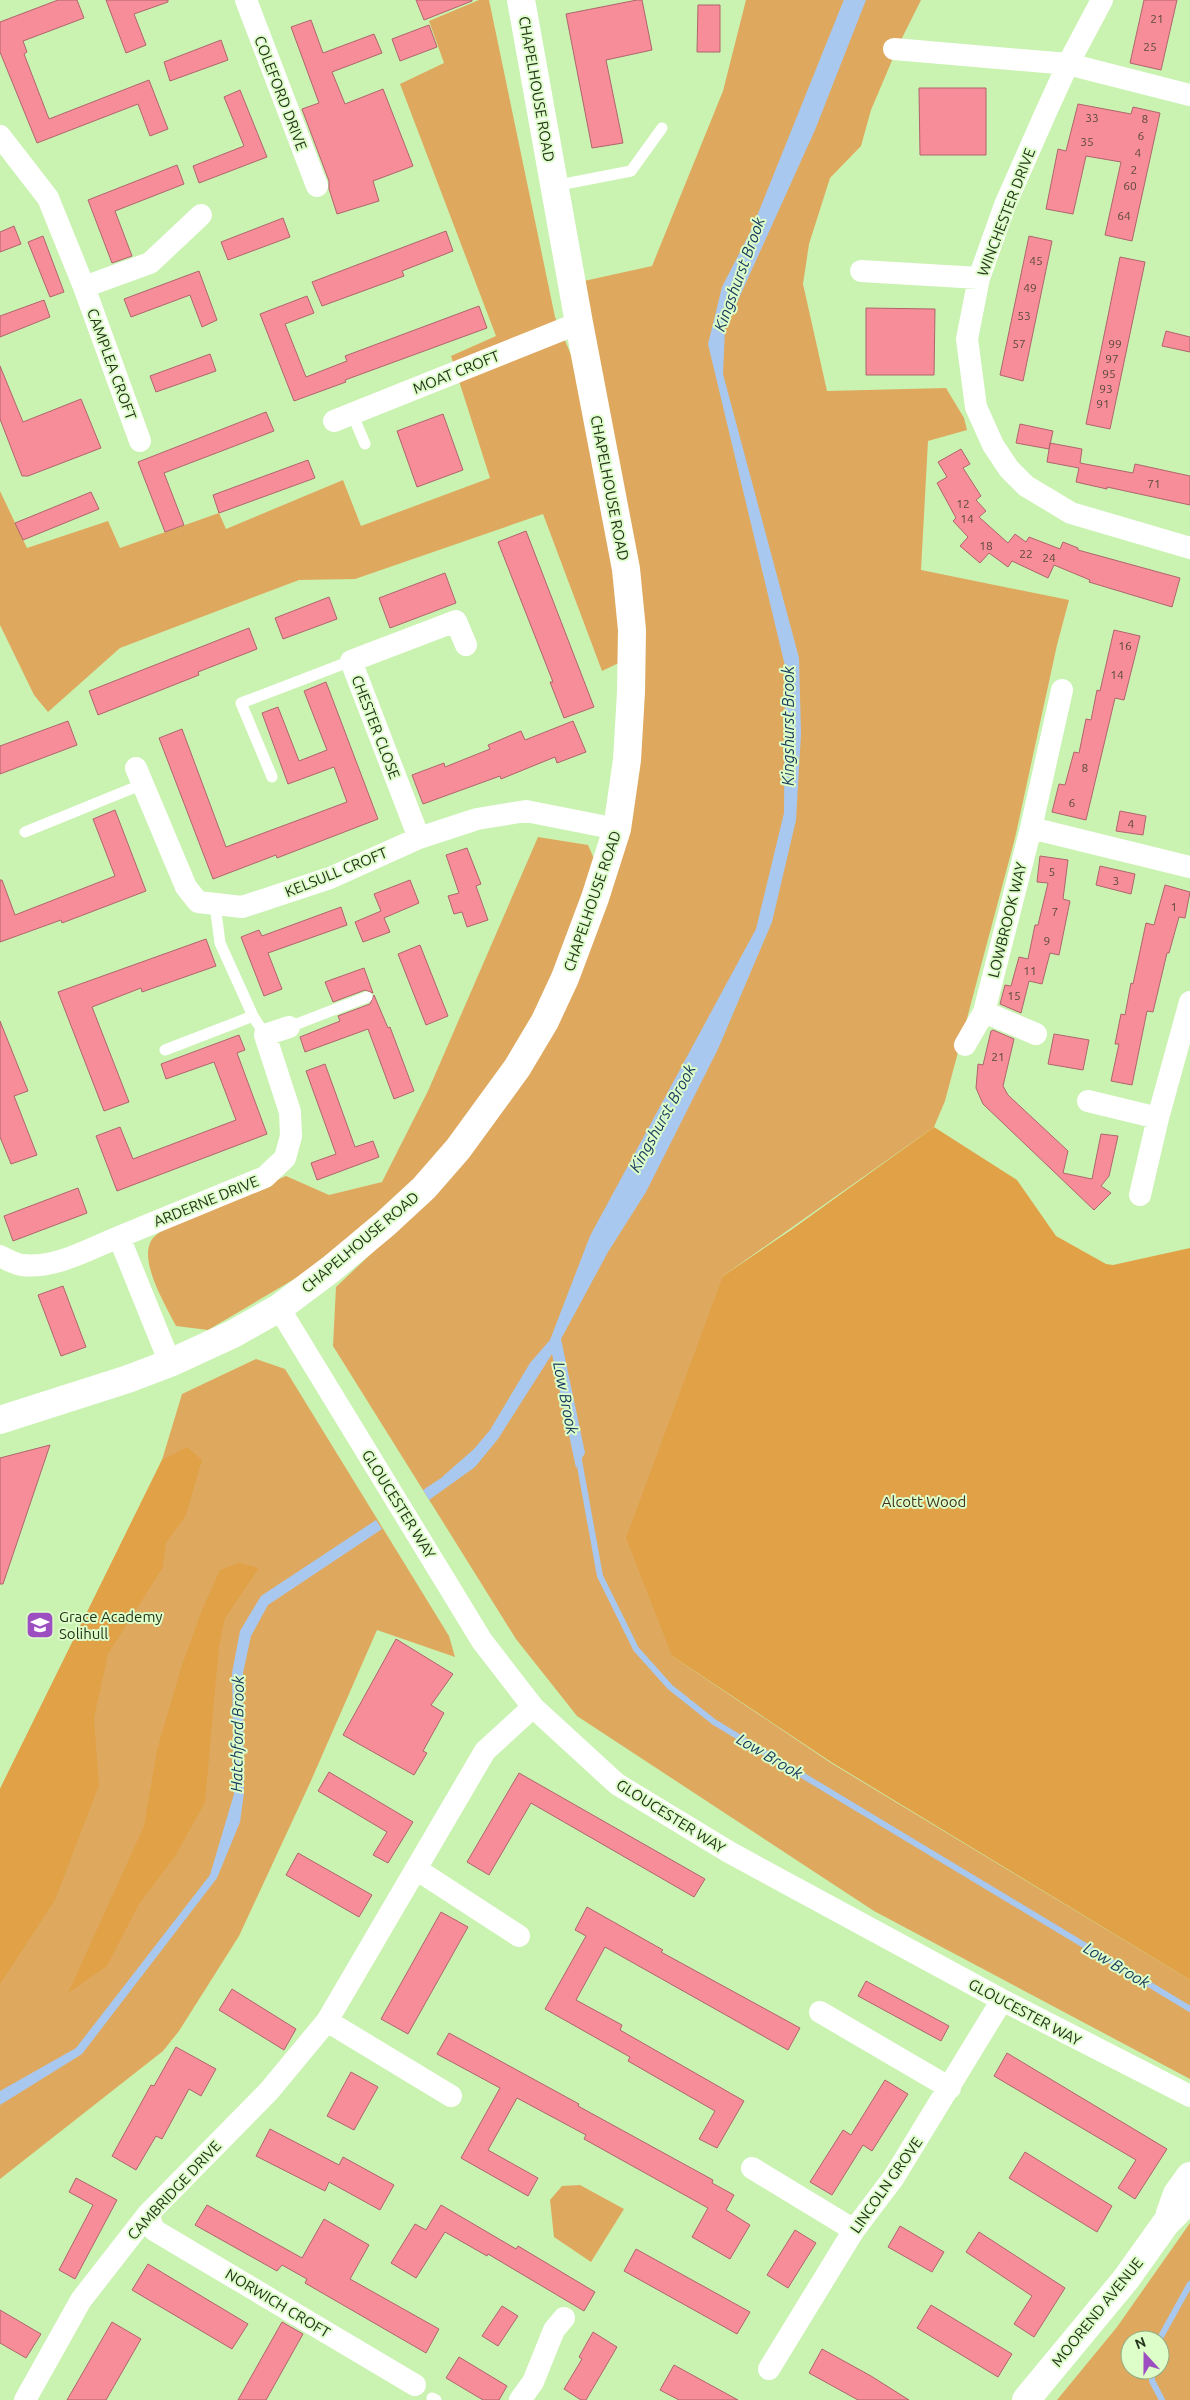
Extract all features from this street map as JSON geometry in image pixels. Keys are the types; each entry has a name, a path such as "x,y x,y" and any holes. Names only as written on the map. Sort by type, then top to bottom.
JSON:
{"street":[{"name":"COLEFORD DRIVE","path":"246,0 317,186"},
{"name":"CHAPELHOUSE ROAD","path":"0,1420 170,1363 233,1334 278,1308 338,1264 424,1188 458,1149 511,1075 544,1021 565,978 595,898 617,829 627,760 632,692 632,630 626,569 579,323 521,0"},
{"name":"WINCHESTER DRIVE","path":"1102,0 1068,64 1005,205 979,278 967,339 976,407 993,445 1009,469 1026,486 1071,513 1190,548"},
{"path":"894,49 1068,64 1190,95"},
{"name":"CAMPLEA CROFT","path":"0,136 48,198 84,287 140,441"},
{"path":"84,287 150,263 201,215"},
{"path":"862,271 979,278"},
{"name":"MOAT CROFT","path":"343,417 579,323"},
{"name":"CHESTER CLOSE","path":"419,838 351,661 456,621 466,645"},
{"name":"LOWBROOK WAY","path":"965,1045 984,1012 1031,828 1062,690"},
{"name":"KELSULL CROFT","path":"140,776 186,887 198,902 215,905 242,907 322,880 419,838 477,819 526,811 617,829"},
{"path":"1031,828 1190,867"},
{"path":"1140,1195 1158,1118 1190,1002"},
{"path":"984,1012 1036,1034"},
{"path":"265,1035 289,1027"},
{"name":"ARDERNE DRIVE","path":"0,1256 20,1265 39,1266 64,1260 266,1177 285,1158 291,1136 290,1112 265,1035"},
{"path":"1088,1101 1158,1118"},
{"path":"119,1237 170,1363"},
{"name":"GLOUCESTER WAY","path":"278,1308 482,1641 533,1707 617,1784 729,1852 1002,2000 1190,2096"},
{"name":"CAMBRIDGE DRIVE","path":"25,2400 80,2300 148,2214 269,2091 327,2021 485,1751 533,1707"},
{"path":"416,1869 519,1936"},
{"name":"LINCOLN GROVE","path":"769,2369 854,2230 894,2177 1002,2000"},
{"path":"820,2012 950,2088"},
{"path":"327,2021 451,2096"},
{"path":"752,2168 854,2230"},
{"name":"MOOREND AVENUE","path":"1166,2223 1178,2194 1190,2176"},
{"name":"MOOREND AVENUE","path":"1026,2400 1126,2279 1166,2223 1190,2199"},
{"name":"NORWICH CROFT","path":"148,2214 154,2230 428,2394"},
{"path":"520,2400 533,2382 554,2330 564,2318"}],"lane":[{"path":"554,186 631,171 662,128"},
{"path":"343,417 365,444"},
{"path":"272,777 241,703 351,661"},
{"path":"25,832 140,776"},
{"path":"215,905 220,942 253,1016 265,1035"},
{"path":"289,1027 367,997"},
{"path":"165,1050 253,1016"}],"shaded area":[{"path":"479,0 489,0 555,317 580,376 600,481 625,660 602,671 543,514 355,579 299,580 120,648 48,712 34,695 0,625 0,491 27,548 108,521 120,548 219,513 226,529 343,480 361,526 490,478 451,356 496,336 400,84 444,63 429,21"},
{"path":"746,0 921,0 899,44 871,110 861,146 830,178 809,244 803,284 827,391 946,388 964,418 967,430 928,441 921,570 1069,600 1057,645 1015,838 945,1101 934,1127 723,1276 672,1656 831,1763 1190,1980 1190,2079 874,1911 577,1716 516,1639 333,1346 336,1287 428,1200 589,951 644,687 584,281 652,266 723,91"},
{"path":"538,837 588,845 595,861 559,962 524,1036 468,1117 405,1191 308,1271 208,1330 176,1326 155,1284 148,1260 148,1250 151,1241 162,1230 286,1176 329,1195 382,1182 428,1091"},
{"path":"256,1359 285,1369 449,1636 455,1657 377,1630 310,1783 239,1936 179,2031 163,2051 0,2179 0,1789 162,1460 182,1394"},
{"path":"580,2185 624,2209 591,2262 554,2237 550,2200 562,2186"},
{"path":"1190,2223 1190,2400 1057,2400 1117,2327"}],"green space":[{"name":"Alcott Wood","path":"934,1127 1017,1180 1056,1236 1106,1264 1113,1265 1190,1248 1190,1980 831,1762 672,1656 626,1538 723,1276 791,1230"},
{"path":"187,1447 202,1460 186,1515 166,1543 163,1567 108,1654 94,1718 99,1785 55,1900 0,1984 0,1789 162,1460"},
{"path":"239,1563 259,1568 225,1618 219,1646 205,1802 176,1855 139,1904 107,1966 68,1993 144,1826 157,1750 182,1665 202,1610 220,1570"}],"water":[{"path":"847,0 866,0 815,130 725,329 723,374 799,658 801,734 796,820 772,922 718,1049 646,1192 608,1252 561,1339 585,1453 576,1468 552,1354 498,1439 475,1467 429,1500 423,1490 441,1478 474,1449 490,1430 530,1363 550,1340 590,1236 756,929 784,813 785,666 708,344 722,287 761,211"},
{"name":"Hatchford Brook","path":"376,1520 382,1529 268,1605 251,1636 243,1673 244,1793 240,1822 217,1878 82,2054 0,2105 0,2091 76,2048 210,1875 234,1794 232,1673 240,1631 261,1596"}],"building":[{"path":"58,0 77,0 84,18 23,41 27,52 24,54 49,119 149,80 168,129 150,136 138,104 37,143 0,52 0,22"},
{"path":"106,0 168,0 168,2 134,14 146,45 126,53"},
{"path":"416,0 472,0 472,1 424,20"},
{"path":"642,0 652,50 606,60 623,143 592,148 566,14"},
{"path":"1144,0 1177,0 1161,70 1130,63"},
{"path":"698,5 720,5 720,52 697,52"},
{"path":"311,20 323,53 374,34 382,53 332,72 345,104 383,89 413,166 373,181 379,201 337,214 329,189 329,181 302,109 319,103 291,27"},
{"path":"429,25 437,47 400,61 392,39"},
{"path":"221,40 228,60 170,81 164,62"},
{"path":"919,88 986,88 986,155 920,155"},
{"path":"240,90 267,157 199,183 193,166 244,146 224,97"},
{"path":"1078,104 1131,114 1133,107 1160,113 1132,241 1105,235 1121,162 1086,156 1073,214 1046,209 1058,149 1066,151"},
{"path":"177,165 184,184 115,211 132,256 112,263 88,200"},
{"path":"283,218 290,237 228,260 221,242"},
{"path":"14,226 21,244 0,252 0,232"},
{"path":"446,231 453,251 402,271 404,276 322,306 312,282"},
{"path":"43,236 64,292 50,297 28,242"},
{"path":"1029,236 1052,241 1023,381 1000,375"},
{"path":"1120,257 1145,262 1110,429 1086,424"},
{"path":"199,271 217,320 202,327 190,295 131,317 124,299"},
{"path":"307,296 314,313 285,324 306,377 347,361 345,356 479,306 487,328 345,380 346,382 294,401 260,314"},
{"path":"44,300 50,317 0,337 0,316"},
{"path":"866,308 935,309 934,375 866,375"},
{"path":"1166,331 1190,337 1190,352 1162,346"},
{"path":"210,354 216,371 156,392 150,376"},
{"path":"0,366 23,422 81,399 101,448 28,476 22,476 0,419"},
{"path":"266,412 274,431 164,473 184,525 165,532 138,462"},
{"path":"443,414 463,470 417,487 397,431"},
{"path":"1020,424 1053,431 1049,449 1016,443"},
{"path":"1050,443 1082,449 1080,463 1133,473 1135,464 1190,476 1190,505 1076,482 1079,468 1047,462"},
{"path":"961,449 970,464 963,468 981,496 976,500 986,511 979,517 1008,543 1015,534 1026,542 1029,537 1060,549 1063,542 1078,548 1078,550 1180,578 1172,607 1089,582 1090,580 1054,565 1048,578 1012,561 1008,567 989,553 980,563 960,546 968,537 953,521 956,518 937,483 947,477 938,462"},
{"path":"308,460 315,478 219,513 213,495"},
{"path":"91,492 99,509 23,540 15,523"},
{"path":"526,531 594,707 564,718 550,682 553,682 498,542"},
{"path":"445,573 456,603 390,628 379,598"},
{"path":"329,597 337,619 283,639 275,618"},
{"path":"249,628 257,649 198,672 199,675 98,715 89,691"},
{"path":"1114,630 1140,636 1124,700 1115,698 1086,820 1052,812 1059,784 1065,785 1074,752 1079,753 1086,719 1091,720 1097,690 1100,691"},
{"path":"326,682 378,819 277,858 276,855 213,879 159,738 182,729 226,847 347,802 334,767 288,784 262,713 278,707 299,761 327,750 304,691"},
{"path":"68,721 77,745 0,774 0,746"},
{"path":"573,721 586,752 557,763 555,757 501,779 500,776 423,804 412,775 444,763 445,767 490,749 488,745 521,731 525,740"},
{"path":"115,810 146,891 62,923 61,920 0,942 0,880 2,880 15,915 115,876 93,819"},
{"path":"1120,811 1146,816 1143,835 1116,831"},
{"path":"467,848 481,884 476,886 488,920 467,927 462,912 454,914 448,896 459,893 446,855"},
{"path":"1040,856 1068,860 1063,899 1070,901 1059,955 1050,953 1042,984 1029,981 1021,1013 1000,1004 1005,985 1011,986 1019,957 1028,959 1035,925 1038,925 1048,883 1037,882"},
{"path":"1100,866 1135,874 1131,894 1096,885"},
{"path":"410,880 419,903 384,918 390,932 363,942 355,922 381,911 374,894"},
{"path":"1165,885 1190,892 1185,918 1179,917 1169,953 1167,953 1153,1012 1147,1011 1132,1085 1111,1081 1119,1044 1115,1044 1121,1014 1125,1015 1146,923 1154,925"},
{"path":"341,907 347,925 268,953 282,989 264,996 241,937 259,930 262,936"},
{"path":"206,939 216,966 142,992 141,988 92,1007 129,1102 104,1111 58,992"},
{"path":"420,945 448,1016 426,1025 398,954"},
{"path":"364,968 373,993 365,990 333,1002 325,982"},
{"path":"374,995 388,1028 390,1027 414,1091 394,1099 368,1029 305,1052 300,1037 340,1021 338,1016 370,1004"},
{"path":"0,1021 28,1091 14,1096 37,1155 11,1164 0,1137"},
{"path":"993,1030 1014,1039 1003,1086 1008,1095 1068,1151 1063,1173 1092,1179 1101,1134 1118,1136 1109,1176 1101,1186 1111,1193 1094,1210 983,1104 976,1088 978,1064 983,1065 991,1031"},
{"path":"1054,1034 1089,1040 1083,1070 1048,1064"},
{"path":"239,1035 245,1050 237,1053 267,1134 117,1191 96,1136 120,1127 133,1159 236,1120 214,1062 166,1079 161,1064"},
{"path":"325,1064 355,1147 373,1141 379,1157 317,1180 311,1163 336,1154 306,1071"},
{"path":"78,1188 87,1213 13,1241 4,1216"},
{"path":"63,1286 86,1347 61,1356 38,1295"},
{"path":"50,1445 3,1584 0,1584 0,1458"},
{"path":"396,1639 453,1674 431,1705 444,1713 423,1751 427,1753 414,1775 343,1735"},
{"path":"329,1772 413,1822 388,1863 373,1855 387,1832 318,1791"},
{"path":"519,1773 705,1879 694,1897 531,1803 489,1875 467,1862"},
{"path":"298,1853 372,1895 359,1917 286,1875"},
{"path":"587,1907 663,1950 661,1952 800,2028 788,2050 605,1947 576,2000 622,2025 620,2030 744,2101 717,2148 699,2139 715,2111 628,2061 630,2057 545,2009 586,1936 575,1930"},
{"path":"441,1912 468,1927 408,2034 381,2019"},
{"path":"866,1981 949,2026 941,2041 858,1996"},
{"path":"232,1989 296,2029 284,2050 219,2010"},
{"path":"449,2033 713,2180 712,2183 734,2195 726,2210 750,2225 730,2259 692,2237 708,2208 584,2139 586,2135 517,2098 488,2150 538,2178 528,2196 461,2158 500,2088 437,2054"},
{"path":"176,2047 216,2069 201,2096 189,2089 162,2139 156,2136 136,2170 112,2156 151,2085 154,2086"},
{"path":"1007,2053 1167,2149 1135,2199 1118,2188 1136,2160 994,2076"},
{"path":"351,2072 378,2087 354,2130 327,2116"},
{"path":"885,2080 908,2094 872,2151 863,2145 832,2195 810,2182 843,2130 851,2135"},
{"path":"270,2129 339,2165 343,2157 394,2185 380,2210 329,2182 325,2191 256,2156"},
{"path":"1025,2152 1112,2206 1097,2232 1009,2178"},
{"path":"76,2178 117,2200 75,2279 59,2270 93,2205 69,2192"},
{"path":"207,2205 302,2258 324,2219 369,2245 350,2279 439,2329 426,2353 305,2283 307,2279 282,2265 277,2271 195,2225"},
{"path":"441,2205 516,2249 518,2246 595,2292 584,2311 488,2254 487,2256 445,2232 416,2278 391,2263 415,2224 426,2230"},
{"path":"900,2226 944,2252 932,2272 888,2247"},
{"path":"795,2230 816,2243 788,2288 767,2275"},
{"path":"979,2232 1065,2288 1034,2337 1014,2324 1032,2296 966,2252"},
{"path":"636,2249 750,2312 737,2334 624,2271"},
{"path":"148,2264 248,2324 232,2349 132,2290"},
{"path":"931,2305 1012,2354 998,2377 917,2328"},
{"path":"502,2306 518,2316 498,2346 482,2336"},
{"path":"0,2310 41,2334 26,2358 0,2343"},
{"path":"112,2322 141,2339 106,2400 67,2400"},
{"path":"282,2322 303,2334 266,2400 238,2400"},
{"path":"593,2332 617,2347 586,2400 581,2400 564,2389 582,2359 579,2357"},
{"path":"822,2349 909,2400 858,2400 809,2373"},
{"path":"459,2357 507,2386 499,2400 483,2400 446,2378"},
{"path":"674,2365 738,2400 679,2400 660,2390"}],"waterway":[{"name":"Kingshurst Brook","path":"759,219 847,0"},
{"name":"Low Brook","path":"578,1455 600,1576 636,1649 670,1687 714,1722 1190,2009"},
{"name":"Low Brook","path":"1165,2330 1190,2284"},
{"name":"Low Brook","path":"1152,2380 1162,2400"}],"place":[{"name":"Grace Academy Solihull","path":"40,1625"}]}
